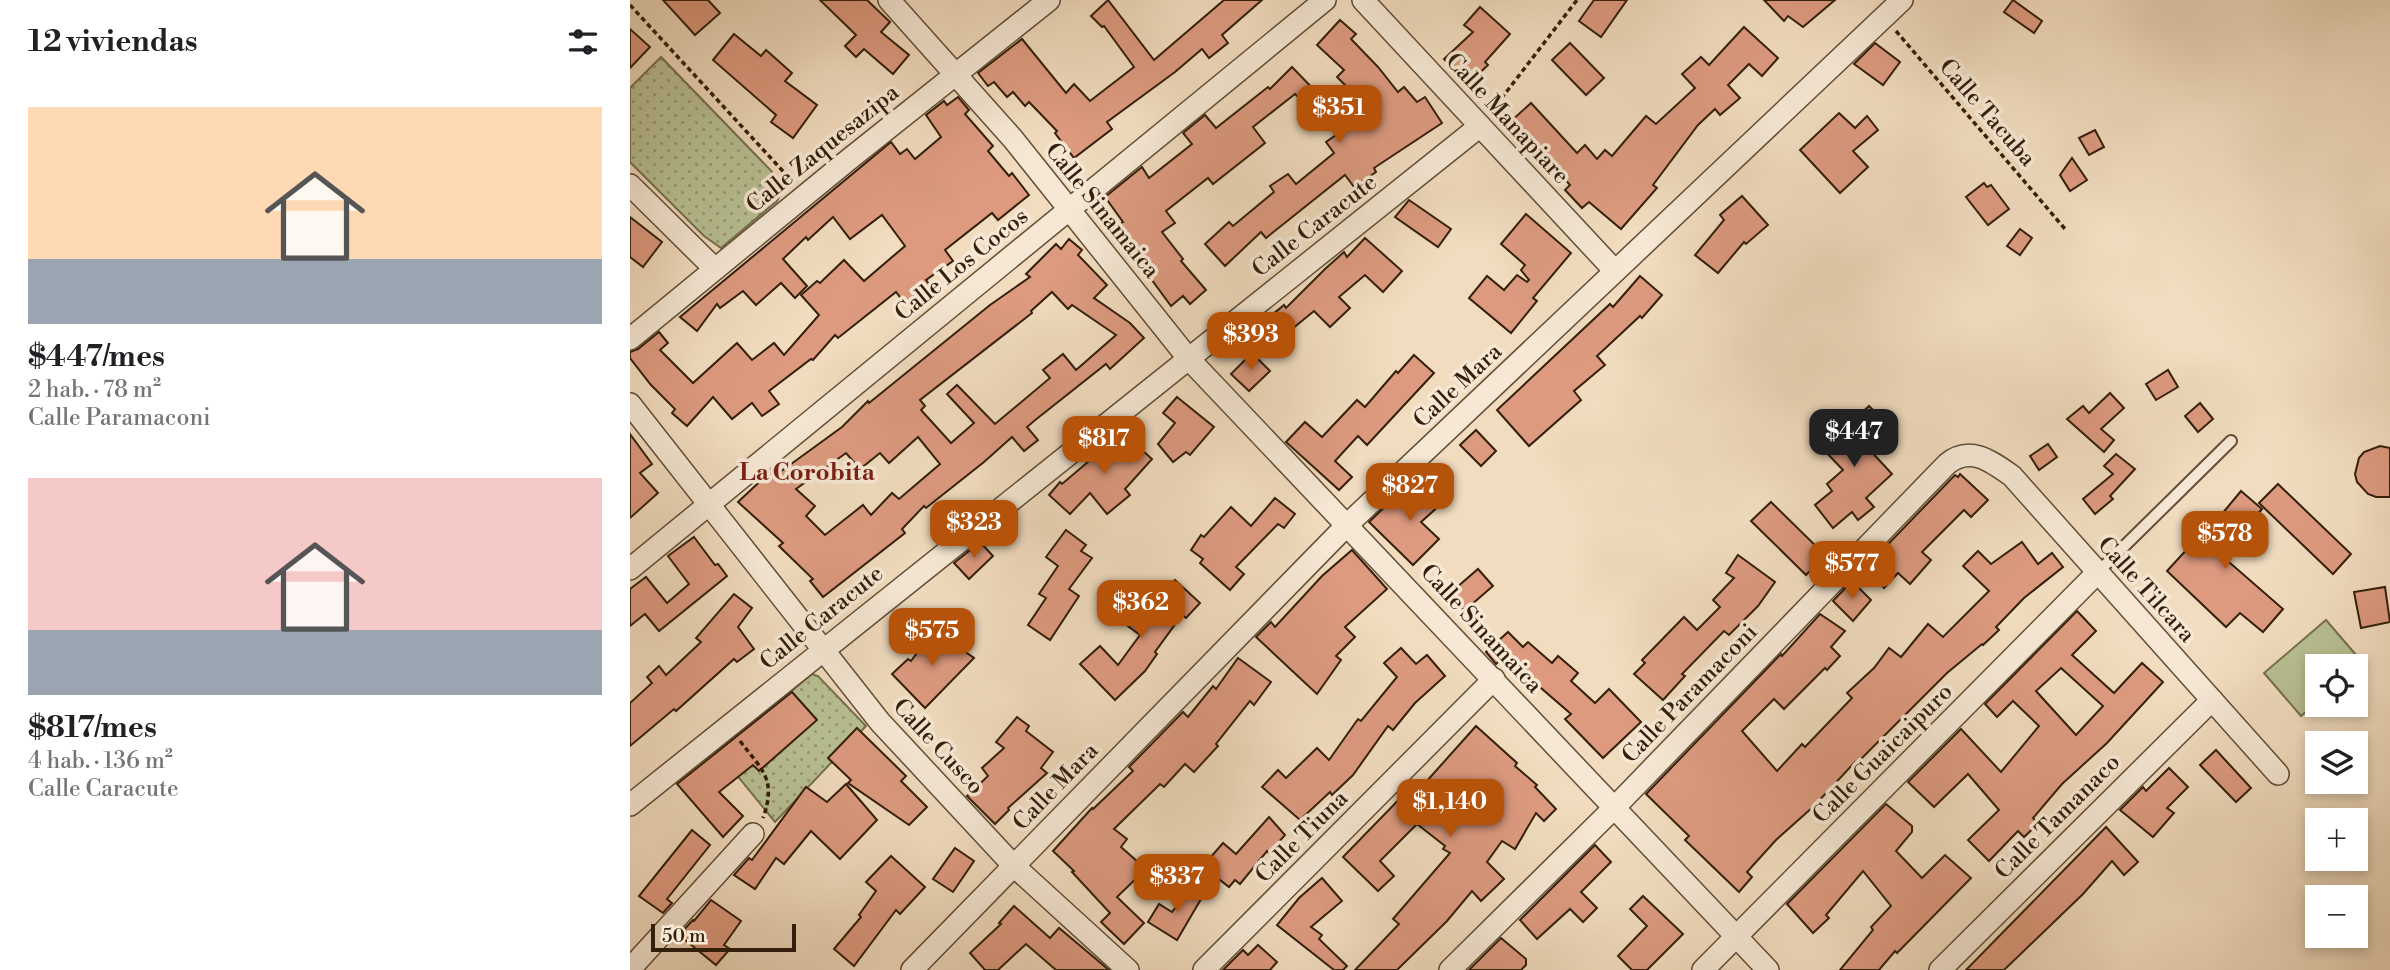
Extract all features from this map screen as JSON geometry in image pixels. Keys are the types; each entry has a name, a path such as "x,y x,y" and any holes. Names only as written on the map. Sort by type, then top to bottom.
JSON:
{"street":[{"name":"Calle Sinamaica","path":"889,0 1013,139 1188,358 1768,970"},
{"name":"Calle Zaquesazipa","path":"630,340 805,195 1049,0"},
{"name":"Calle Los Cocos","path":"630,569 1325,0"},
{"name":"Calle Manapiare","path":"1363,0 1615,271"},
{"name":"Calle Mara","path":"912,970 1348,524 1902,0"},
{"name":"Calle Caracute","path":"630,805 1480,126"},
{"path":"630,185 715,270"},
{"name":"Calle Cusco","path":"630,404 880,722 1014,866 1128,970"},
{"name":"Calle Tilcara","path":"1966,454 1987,459 2011,477 2278,774"},
{"name":"Calle Paramaconi","path":"1450,970 1615,807 1947,464 1966,454"},
{"name":"Calle Guaicaipuro","path":"1703,970 2098,573"},
{"name":"Calle Tiuna","path":"1204,970 1494,679"},
{"name":"Calle Tamanaco","path":"1940,970 2212,700"},
{"path":"630,969 752,834"}],"lane":[{"path":"2098,573 2231,441"}],"path":[{"path":"1480,126 1577,0"},
{"path":"630,5 805,195"},
{"name":"Calle Tacuba","path":"1884,17 2065,229"},
{"path":"728,726 767,776 769,792 764,815 752,834"}],"green space":[{"path":"661,57 784,187 777,201 721,248 704,236 630,162 630,88"},
{"path":"2326,620 2355,654 2305,654 2305,712 2301,716 2264,673"},
{"path":"812,674 818,676 866,726 775,822 718,752"}],"building":[{"path":"663,0 708,0 720,13 695,35"},
{"path":"820,0 867,0 890,22 881,32 909,55 893,74 864,49 856,57 845,46 856,35"},
{"path":"1108,0 1154,60 1224,0 1262,0 1222,35 1228,43 1209,58 1202,49 1107,122 1112,129 1074,158 1055,133 1057,131 1029,102 1025,106 1013,92 1007,97 994,82 988,86 978,73 1022,39 1066,93 1074,84 1090,101 1134,67 1104,26 1091,16"},
{"path":"1594,0 1627,0 1601,37 1579,21"},
{"path":"1764,0 1835,0 1803,27 1788,16 1784,21"},
{"path":"2013,0 2042,21 2034,33 2004,12"},
{"path":"1480,7 1510,34 1485,62 1488,65 1468,84 1444,59 1473,32 1464,25"},
{"path":"1340,20 1356,34 1351,39 1398,92 1404,87 1417,102 1425,97 1442,123 1374,168 1376,172 1354,187 1345,175 1266,238 1261,232 1225,266 1205,244 1229,222 1233,226 1274,192 1270,186 1288,174 1296,184 1334,153 1326,142 1366,114 1358,104 1361,101 1337,77 1344,70 1317,45"},
{"path":"1744,27 1778,58 1762,76 1749,64 1728,85 1740,98 1720,115 1715,109 1698,125 1653,185 1657,188 1621,229 1589,202 1582,208 1565,190 1570,185 1534,143 1531,146 1510,122 1531,103 1577,153 1585,145 1597,159 1605,150 1612,156 1646,116 1656,124 1695,88 1682,74 1701,57 1709,65"},
{"path":"630,29 650,47 630,68"},
{"path":"734,34 761,56 766,50 792,73 785,81 817,105 793,138 771,122 776,115 713,60"},
{"path":"1570,43 1604,78 1586,95 1552,60"},
{"path":"1875,43 1900,62 1883,85 1854,64"},
{"path":"1292,67 1319,95 1307,106 1295,94 1253,127 1265,143 1213,184 1208,178 1166,211 1175,223 1162,232 1183,259 1181,261 1206,290 1190,304 1183,296 1171,306 1138,261 1142,258 1118,225 1123,222 1105,197 1142,167 1149,178 1192,144 1183,133 1205,115 1216,128 1268,87 1270,89"},
{"path":"958,97 969,110 965,114 993,146 988,151 1009,176 1012,173 1029,195 998,220 992,213 945,250 953,261 926,280 930,285 906,305 896,292 838,338 835,335 813,360 769,391 779,404 762,416 752,403 732,419 713,397 687,426 672,413 675,409 651,385 630,358 630,352 659,332 668,343 660,350 693,383 737,343 752,360 774,343 784,355 819,315 801,295 817,281 820,283 844,260 864,281 905,246 882,215 850,239 833,217 808,240 806,237 783,259 807,286 795,298 781,283 756,305 743,291 720,308 717,304 697,331 680,317 891,142 900,154 907,149 915,159 941,137 926,115 944,101 947,105"},
{"path":"1839,113 1855,128 1867,116 1878,130 1853,151 1868,167 1840,193 1800,150"},
{"path":"2095,130 2104,147 2089,155 2079,138"},
{"path":"2072,158 2087,180 2070,191 2060,175"},
{"path":"1984,183 1987,187 1991,185 2009,209 1988,225 1966,197"},
{"path":"1742,196 1768,225 1746,244 1744,242 1718,273 1695,255 1724,220 1720,215"},
{"path":"1409,200 1451,229 1438,247 1395,217"},
{"path":"1526,214 1571,253 1533,298 1537,301 1511,333 1469,298 1487,276 1504,290 1517,275 1527,282 1529,280 1521,270 1525,265 1501,244"},
{"path":"630,217 662,242 643,267 630,257"},
{"path":"2020,229 2032,238 2020,255 2007,246"},
{"path":"1365,238 1402,271 1383,292 1365,275 1339,297 1350,308 1330,327 1314,311 1281,338 1266,320 1284,305 1286,308 1344,252 1347,257"},
{"path":"1069,239 1082,250 1078,255 1107,285 1094,298 1130,323 1144,338 1110,369 1106,364 1027,427 1038,440 1024,451 1012,437 926,508 924,506 902,529 905,533 823,597 810,581 813,579 779,546 783,543 738,502 772,470 776,475 842,427 868,401 869,403 990,305 1030,277 1026,274 1056,244 1061,249","holes":["1052,292 1068,309 1072,305 1116,335 1076,370 1063,354 1043,370 1050,378 995,424 957,385 947,394 974,423 951,443 921,410 925,406 920,400 1032,313 1031,311","918,437 940,464 899,499 892,493 871,515 863,505 825,535 806,516 815,506 796,489 846,453 860,469 880,453 889,463"]},
{"path":"1640,276 1662,295 1642,318 1640,316 1597,356 1605,365 1574,391 1581,400 1529,446 1497,410 1610,304 1613,307"},
{"path":"1252,353 1270,371 1249,391 1231,374"},
{"path":"1414,355 1434,373 1367,445 1358,436 1335,461 1352,477 1339,490 1286,442 1305,422 1322,437 1357,400 1365,407 1396,371 1398,373"},
{"path":"2168,370 2178,387 2156,400 2146,384"},
{"path":"2110,393 2124,408 2101,429 2114,440 2104,452 2067,419 2083,406 2089,413"},
{"path":"1177,397 1214,427 1190,455 1186,452 1173,462 1158,444 1175,423 1163,413"},
{"path":"2200,403 2213,419 2198,432 2185,416"},
{"path":"1869,406 1889,426 1867,447 1892,474 1866,498 1874,507 1858,520 1852,512 1833,528 1815,505 1832,491 1827,484 1843,470 1823,449"},
{"path":"1120,430 1152,459 1125,489 1130,495 1107,514 1090,493 1070,514 1049,495 1060,482 1062,484 1102,450"},
{"path":"1476,430 1496,451 1481,466 1460,445"},
{"path":"630,434 652,464 640,473 658,493 630,518"},
{"path":"2048,444 2057,457 2039,470 2030,456"},
{"path":"2380,446 2390,448 2390,497 2368,494 2357,482 2355,474 2359,458 2364,452"},
{"path":"2116,454 2135,469 2110,496 2113,499 2095,514 2083,499 2113,474 2104,466"},
{"path":"1960,474 1988,500 1971,517 1964,510 1922,552 1931,560 1910,584 1898,573 1884,588 1866,567 1955,475 1958,477"},
{"path":"1436,482 1449,497 1421,522 1439,539 1413,565 1369,522 1395,497 1406,508"},
{"path":"2278,484 2351,554 2333,574 2259,503"},
{"path":"2241,491 2262,509 2222,556 2283,609 2263,632 2240,613 2226,627 2167,571 2200,535 2202,538"},
{"path":"1275,498 1295,514 1284,528 1278,524 1236,567 1244,574 1230,590 1200,563 1203,559 1191,550 1201,535 1204,537 1231,507 1251,526"},
{"path":"1771,502 1825,555 1806,575 1751,521"},
{"path":"1066,530 1086,545 1081,551 1092,558 1069,589 1079,596 1050,640 1028,625 1046,598 1039,594 1058,566 1046,557"},
{"path":"694,537 727,576 659,631 645,614 630,626 630,589 646,577 667,603 689,584 668,556"},
{"path":"980,542 993,556 969,579 954,563"},
{"path":"2022,542 2038,564 2052,553 2063,567 2024,598 1996,627 1999,630 1947,673 1856,764 1855,762 1814,806 1776,840 1747,872 1752,877 1739,892 1685,840 1689,836 1646,794 1820,614 1845,631 1831,647 1840,656 1784,709 1774,699 1742,731 1777,771 1802,744 1805,747 1852,698 1847,693 1874,668 1889,648 1901,657 1928,624 1943,637 1989,591 1963,566 1978,551 1991,564"},
{"path":"1352,550 1387,589 1345,627 1355,637 1336,656 1341,660 1317,694 1256,637 1271,622 1275,627 1322,576"},
{"path":"1738,555 1775,582 1758,606 1729,635 1724,631 1682,674 1685,676 1663,700 1634,674 1645,663 1642,660 1684,617 1697,630 1720,607 1713,600 1734,578 1726,573"},
{"path":"1478,569 1493,586 1464,611 1449,594"},
{"path":"1175,580 1200,603 1186,618 1182,615 1155,652 1157,654 1145,671 1115,700 1080,664 1100,646 1118,665 1140,635 1121,621 1132,606 1143,614"},
{"path":"1852,581 1871,600 1853,621 1833,601"},
{"path":"2385,587 2390,622 2361,628 2354,592"},
{"path":"734,594 752,608 738,627 754,649 737,662 734,659 676,711 674,709 630,746 630,703 652,683 647,677 659,666 666,675 701,642 696,638"},
{"path":"2077,611 2096,631 2072,655 2114,693 2142,663 2163,682 2107,743 2062,784 2033,818 2038,824 2024,837 2018,831 1989,861 1968,840 1999,810 1968,774 1934,807 1908,782 1961,729 2001,772 2039,726 2013,701 1997,717 1985,704","holes":["2061,668 2103,706 2076,735 2036,691"]},
{"path":"934,630 974,658 925,708 892,674 908,659 911,661"},
{"path":"1508,632 1523,647 1528,642 1552,663 1558,656 1578,673 1571,681 1595,703 1609,689 1641,722 1603,758 1565,719 1571,714 1504,656 1496,664 1486,652"},
{"path":"1401,648 1416,664 1427,655 1445,676 1415,703 1393,730 1388,726 1353,775 1300,820 1262,787 1278,770 1286,778 1317,748 1329,760 1358,719 1361,721 1397,677 1384,663"},
{"path":"1238,658 1271,682 1254,705 1250,701 1216,744 1218,746 1194,772 1185,764 1164,787 1160,784 1114,829 1127,839 1121,847 1146,869 1117,897 1144,923 1124,944 1101,922 1110,913 1053,851 1092,808 1133,771 1129,767 1183,712 1188,717 1213,686 1216,689"},
{"path":"792,692 817,720 759,771 753,765 719,792 743,816 723,837 677,784"},
{"path":"1017,717 1029,726 1026,731 1053,752 1041,768 1047,773 1008,808 995,824 967,796 988,776 982,768 1004,748 996,742"},
{"path":"1476,726 1517,763 1515,766 1537,785 1535,787 1556,809 1544,821 1536,813 1515,849 1502,841 1487,862 1504,879 1481,901 1472,891 1447,921 1397,970 1355,970 1399,924 1393,919 1450,853 1417,824 1380,861 1394,876 1378,891 1343,857 1411,787 1417,792"},
{"path":"857,728 906,776 901,781 927,807 909,825 848,783 851,780 828,758"},
{"path":"2216,750 2251,788 2236,802 2200,765"},
{"path":"2169,768 2188,787 2167,808 2174,813 2153,837 2120,810 2143,787 2146,791"},
{"path":"846,784 877,820 840,859 811,831 784,864 776,858 755,889 734,875 749,858 752,860 806,787 827,802"},
{"path":"1886,804 1912,826 1912,832 1896,851 1922,878 1945,855 1971,878 1897,953 1895,951 1879,970 1840,970 1873,930 1871,927 1891,906 1863,871 1826,915 1829,918 1813,933 1787,904"},
{"path":"1269,817 1285,835 1269,853 1267,851 1240,884 1235,880 1229,887 1206,869 1213,861 1210,858 1223,843 1236,854"},
{"path":"2106,827 2138,862 2124,875 2112,861 2083,894 2004,970 1966,970"},
{"path":"692,830 710,845 667,899 672,903 663,913 639,896"},
{"path":"1595,845 1611,862 1581,892 1597,908 1583,922 1570,909 1537,939 1520,920"},
{"path":"955,848 974,861 953,892 933,879"},
{"path":"891,856 925,887 900,914 896,910 854,966 834,949 861,917 859,915 876,891 866,882"},
{"path":"1322,878 1342,901 1311,927 1322,935 1319,939 1347,966 1343,970 1334,970 1277,925 1299,898"},
{"path":"1194,885 1204,894 1177,940 1148,922 1159,904 1172,912"},
{"path":"1643,896 1683,934 1647,970 1632,970 1618,956 1647,926 1630,909"},
{"path":"711,900 741,921 724,945 730,949 716,965 679,935"},
{"path":"1014,906 1050,938 1059,928 1109,970 1056,970 1026,944 998,970 985,970 970,953 1001,924 999,923"},
{"path":"1501,938 1526,959 1526,965 1521,970 1469,970"},
{"path":"1258,945 1277,962 1270,970 1223,970 1243,950 1248,955"}],"district":[{"name":"La Corobita","path":"807,472"}]}
